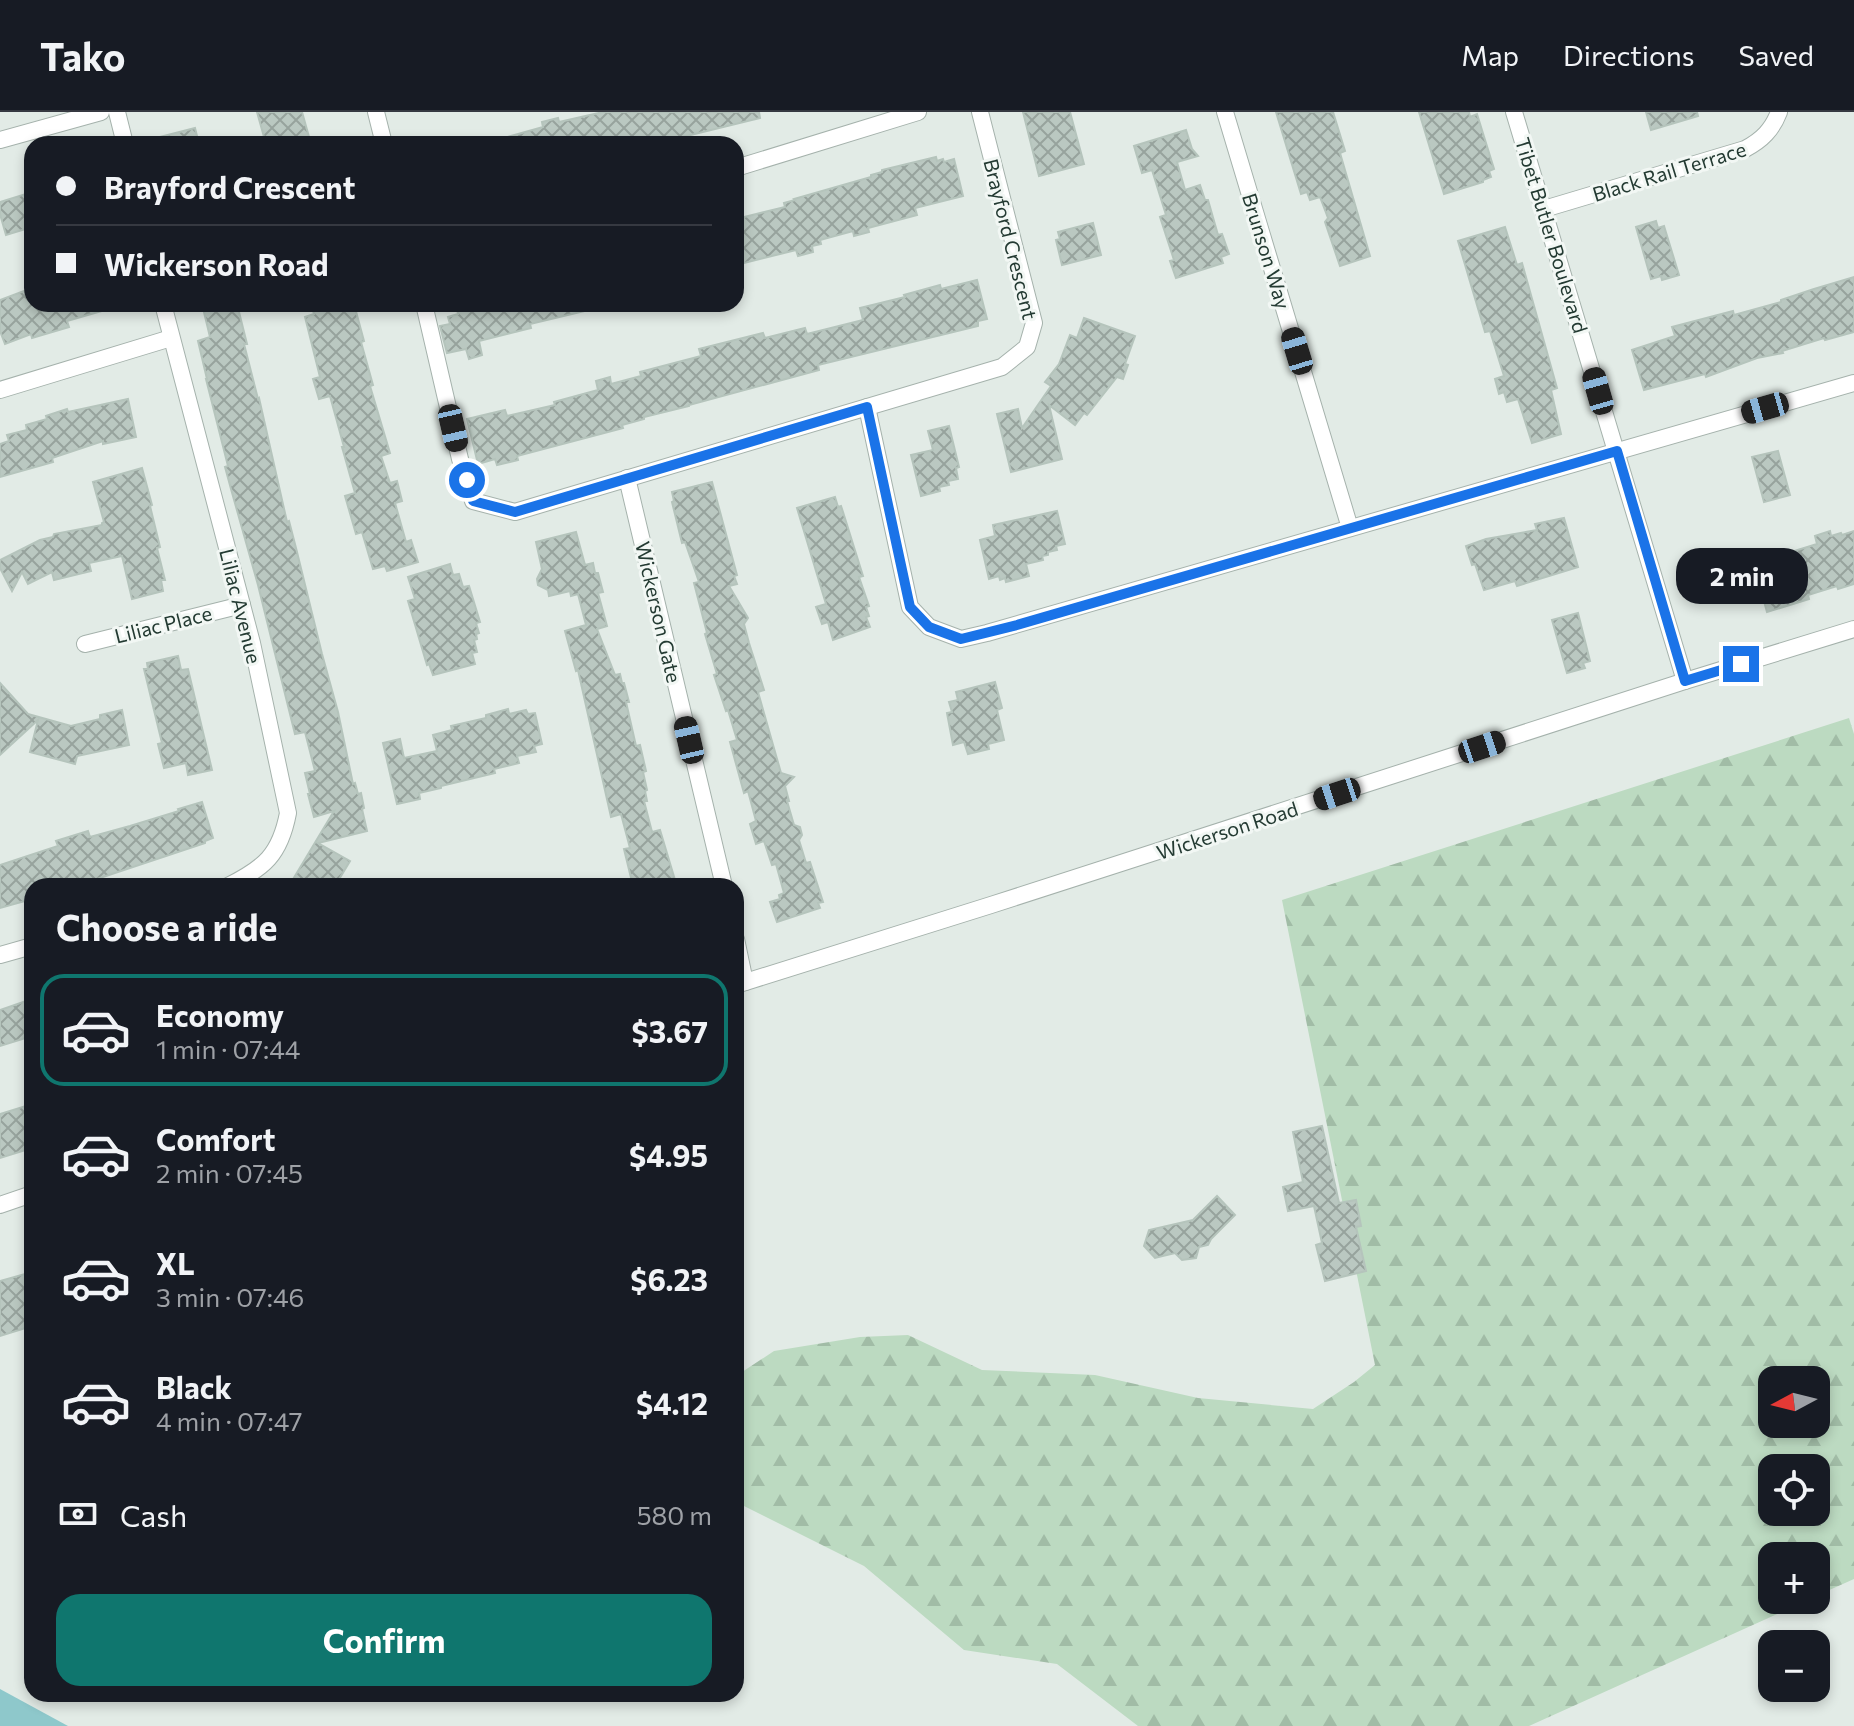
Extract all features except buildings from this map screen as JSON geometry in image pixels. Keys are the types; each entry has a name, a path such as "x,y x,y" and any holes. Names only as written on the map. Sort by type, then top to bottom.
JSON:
{"street":[{"path":"0,140 101,112"},
{"path":"117,112 123,136"},
{"path":"376,112 382,136"},
{"path":"744,166 918,112"},
{"name":"Brayford Crescent","path":"426,312 460,459 473,501 515,512 1002,367 1027,347 1034,323 980,112"},
{"name":"Brunson Way","path":"1225,112 1350,528"},
{"name":"Tibet Butler Boulevard","path":"1514,112 1685,681"},
{"name":"Black Rail Terrace","path":"1544,209 1745,149 1765,136 1779,112"},
{"name":"Liliac Avenue","path":"165,312 252,643 288,813 284,835 272,856 244,878"},
{"path":"0,390 171,338"},
{"path":"867,407 910,607 929,627 961,639 1854,383"},
{"name":"Wickerson Gate","path":"627,478 722,878"},
{"name":"Liliac Place","path":"85,644 242,605"},
{"name":"Wickerson Road","path":"744,983 1854,629"},
{"path":"0,955 24,948"},
{"path":"0,1205 24,1197"}],"green space":[{"path":"1849,718 1854,734 1854,1579 1830,1590 1830,1542 1758,1542 1758,1614 1777,1614 1529,1726 1138,1726 1057,1664 964,1650 864,1566 744,1506 744,1371 774,1351 860,1337 908,1335 982,1370 1095,1375 1198,1398 1313,1409 1375,1365 1282,900"}],"water":[{"path":"0,1689 68,1726 0,1726"}],"route":[{"path":"467,480 473,501 515,512 867,407 910,607 929,627 961,639 1617,451 1685,681 1741,664"}]}
